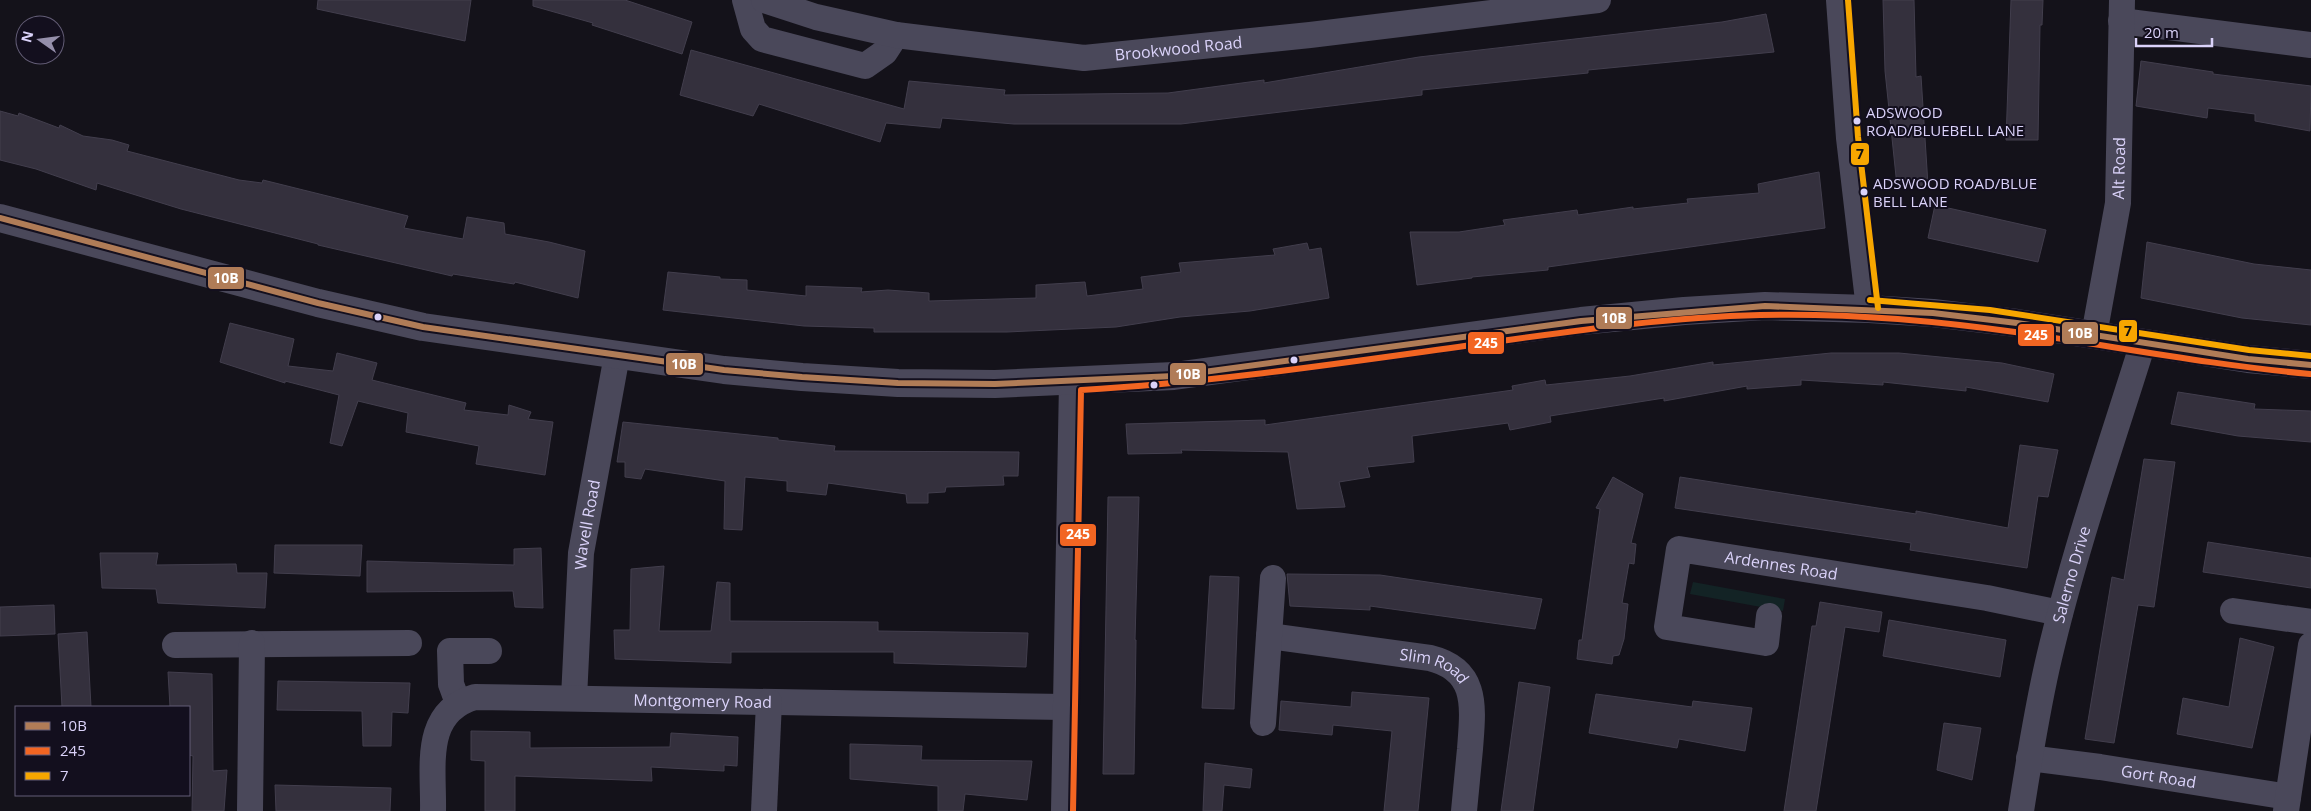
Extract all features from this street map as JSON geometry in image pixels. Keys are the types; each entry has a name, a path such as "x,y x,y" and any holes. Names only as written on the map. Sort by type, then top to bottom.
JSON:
{"street":[{"path":"744,0 753,29 762,39 865,66 885,52 896,35"},
{"name":"Brookwood Road","path":"764,0 819,8 896,35 1084,58 1310,35 1506,5 1598,0"},
{"path":"1839,0 1849,138 1868,308"},
{"path":"2121,11 2311,45"},
{"name":"Alt Road","path":"2094,335 2118,203 2121,11"},
{"path":"0,218 318,304 404,323 734,371 889,382 995,384 1174,376 1581,321 1684,311 1765,306 1868,308 1989,319 2248,359 2311,365"},
{"name":"Salerno Drive","path":"2021,811 2029,758 2060,613 2143,343"},
{"name":"Wavell Road","path":"574,698 581,553 617,355"},
{"path":"1064,811 1072,382"},
{"name":"Ardennes Road","path":"1770,616 1764,653 1667,627 1679,549 1987,598 2060,613"},
{"path":"1263,723 1273,578"},
{"path":"2232,611 2311,622"},
{"name":"Slim Road","path":"1269,636 1430,658 1447,664 1454,669 1466,682 1473,708 1464,811"},
{"path":"250,811 252,644"},
{"path":"175,645 409,644"},
{"name":"Gort Road","path":"2029,758 2100,767 2287,804 2311,645"},
{"path":"433,811 435,735 441,720 458,703 451,684 450,651 489,651"},
{"name":"Montgomery Road","path":"458,703 475,697 485,696 1065,707"},
{"path":"764,811 769,702"}],"shaded area":[{"path":"1693,582 1785,599 1783,611 1690,594"}],"building":[{"path":"318,0 471,0 465,41 317,9"},
{"path":"533,0 625,0 692,22 682,54 592,25 593,23 533,6"},
{"path":"1883,0 1914,0 1916,77 1921,76 1928,185 1897,186 1885,71"},
{"path":"2011,0 2043,0 2042,25 2040,25 2038,140 2006,140"},
{"path":"1766,14 1774,52 1588,70 1588,73 1422,90 1422,95 1181,124 1014,124 942,118 940,128 886,123 880,142 759,104 753,116 680,95 691,50 904,109 909,81 1005,90 1004,95 1168,93 1264,80 1264,83 1419,57 1722,22"},
{"path":"2141,61 2213,72 2213,74 2311,86 2310,131 2255,121 2255,114 2208,108 2207,118 2136,106"},
{"path":"0,111 18,116 19,113 59,128 60,125 83,136 112,140 129,145 127,151 239,180 262,183 263,180 408,216 404,228 463,239 467,217 504,223 505,234 585,251 578,298 515,282 514,284 453,274 452,276 318,245 181,209 97,183 96,190 36,169 0,160"},
{"path":"1819,172 1825,228 1548,267 1548,270 1472,277 1417,285 1410,232 1459,232 1505,225 1503,220 1577,210 1578,215 1633,207 1633,209 1688,203 1687,199 1759,193 1758,184"},
{"path":"1935,205 2046,230 2038,262 1928,238"},
{"path":"2147,242 2254,264 2311,270 2311,325 2242,318 2141,298"},
{"path":"1307,243 1309,250 1321,248 1329,298 1250,311 1180,317 1116,327 1007,332 874,332 874,328 804,326 663,310 668,272 720,277 720,279 747,280 747,290 806,296 806,286 862,288 861,292 888,290 929,293 929,301 1036,298 1036,285 1085,282 1087,296 1143,289 1141,277 1181,272 1179,263 1275,255 1273,249"},
{"path":"230,323 294,339 288,366 333,371 337,353 377,363 372,380 466,403 464,410 508,415 509,405 531,412 528,419 553,422 545,475 476,464 479,446 406,432 408,413 358,401 342,446 330,443 339,395 285,381 285,383 220,362"},
{"path":"1831,353 1899,353 2002,363 2054,374 2048,402 1966,387 1966,391 1883,382 1883,385 1801,380 1801,385 1747,389 1747,386 1664,401 1664,398 1550,416 1551,422 1510,430 1508,423 1412,436 1414,462 1367,467 1370,477 1339,482 1345,507 1297,509 1288,452 1181,450 1182,453 1128,454 1126,424 1265,420 1265,425 1513,390 1512,386 1545,380 1546,385 1630,376 1713,362 1713,365"},
{"path":"2178,392 2255,404 2254,409 2311,411 2311,442 2238,436 2171,424"},
{"path":"623,422 778,438 778,440 835,446 834,451 1019,452 1018,476 1003,476 1004,485 946,487 945,492 928,493 928,503 907,503 906,494 828,483 826,495 787,491 787,481 745,477 742,530 724,529 725,481 645,469 641,479 625,477 625,462 617,462"},
{"path":"2020,445 2058,450 2048,497 2038,496 2027,568 1910,550 1911,543 1675,508 1680,477 1916,514 1916,511 2008,528"},
{"path":"2144,459 2175,462 2154,607 2138,605 2114,743 2085,739 2112,577 2124,580"},
{"path":"1613,477 1643,494 1631,543 1636,544 1634,564 1629,563 1622,603 1628,604 1624,639 1619,655 1613,656 1612,664 1577,659 1579,640 1582,640 1600,509 1596,508"},
{"path":"1108,497 1139,497 1134,774 1103,774"},
{"path":"2208,542 2311,558 2311,588 2203,572"},
{"path":"275,545 362,545 360,576 274,573"},
{"path":"541,548 543,608 515,607 513,591 367,592 367,561 514,565 514,549"},
{"path":"100,553 158,553 156,565 236,564 237,573 267,573 265,608 158,603 156,589 102,588"},
{"path":"664,566 659,631 711,631 717,582 730,583 730,621 878,622 878,631 1028,633 1026,667 894,663 894,652 731,652 731,663 615,659 614,630 630,630 631,569"},
{"path":"1287,574 1380,575 1542,599 1535,629 1370,606 1370,610 1290,606"},
{"path":"1210,576 1239,577 1234,709 1202,708"},
{"path":"1820,602 1882,612 1879,632 1845,627 1816,811 1784,811 1812,626 1816,626"},
{"path":"54,605 55,634 0,636 0,607"},
{"path":"1889,620 2006,640 2000,677 1883,656"},
{"path":"87,632 91,706 62,706 58,634"},
{"path":"2240,638 2274,647 2252,748 2177,734 2183,698 2229,707"},
{"path":"168,672 212,674 213,771 227,770 224,811 192,811 193,756 190,755 190,706 170,706"},
{"path":"278,681 410,683 408,713 392,712 391,746 363,746 362,711 277,710"},
{"path":"1519,682 1550,687 1533,811 1501,811"},
{"path":"1352,692 1429,698 1418,811 1384,811 1392,731 1333,725 1332,735 1279,730 1281,701 1351,707"},
{"path":"1596,694 1692,707 1693,701 1752,708 1745,751 1679,739 1677,748 1589,733"},
{"path":"1944,723 1981,728 1972,780 1937,770"},
{"path":"471,731 530,732 530,748 670,747 671,733 738,737 737,766 724,765 724,771 651,767 652,781 515,776 515,811 485,811 485,761 471,760"},
{"path":"850,744 922,746 921,760 1032,761 1027,800 965,794 963,811 938,811 938,786 850,779"},
{"path":"1205,763 1252,769 1250,788 1224,785 1222,811 1203,811"},
{"path":"275,785 391,788 390,811 276,811"}],"transit line":[{"name":"7","path":"1848,0 1858,137 1878,308"},
{"name":"10B","path":"0,218 318,303 423,327 724,370 802,377 898,383 995,384 1174,376 1581,321 1765,306 1933,313 2017,323 2248,359 2311,365"},
{"name":"7","path":"1870,300 1990,310 2249,350 2311,356"},
{"name":"245","path":"1073,811 1081,390 1239,376 1630,324 1760,315 1856,316 1952,324 2236,366 2310,374"}],"place":[{"name":"ADSWOOD ROAD/BLUEBELL LANE","path":"1857,121"},
{"name":"ADSWOOD ROAD/BLUE BELL LANE","path":"1864,192"}]}
